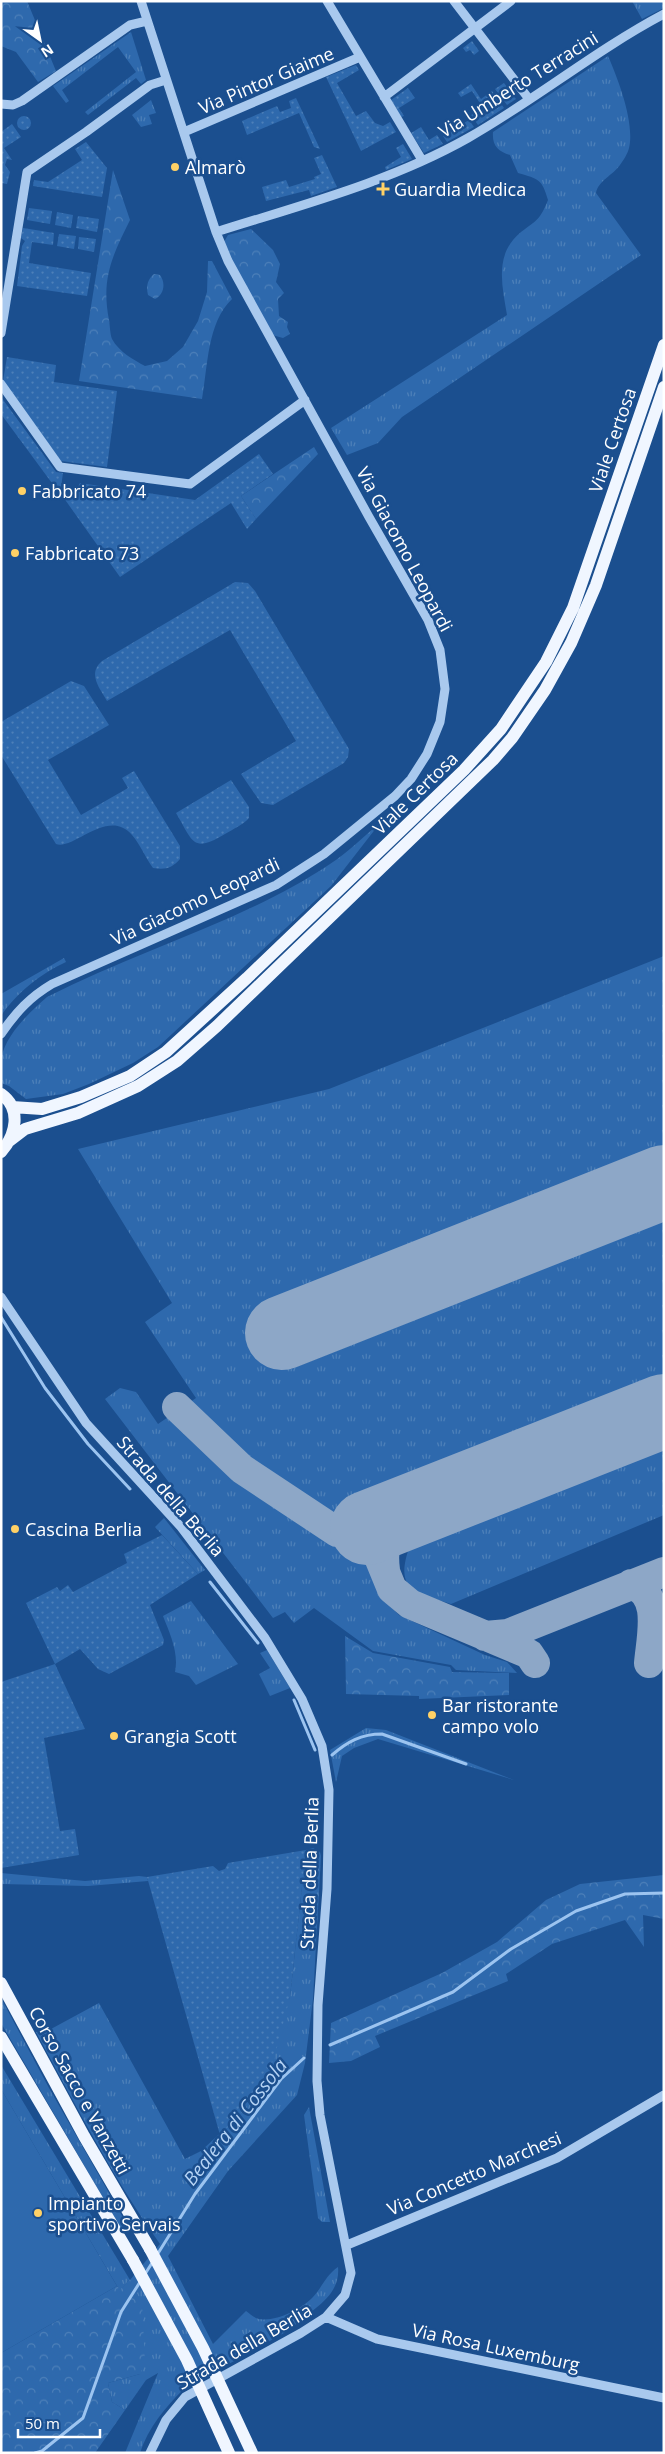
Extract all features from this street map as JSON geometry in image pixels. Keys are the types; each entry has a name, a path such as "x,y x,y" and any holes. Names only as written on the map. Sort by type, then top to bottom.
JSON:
{"main road":[{"name":"Viale Certosa","path":"12,1107 42,1109 81,1098 130,1076 166,1052 311,918 484,749 532,686 568,617 664,345"},
{"name":"Viale Certosa","path":"5,1147 25,1129 78,1114 118,1097 177,1062 217,1026 499,752 545,690 565,657 584,615 664,387"},
{"path":"1,1094 12,1107 15,1122 5,1147"},
{"name":"Corso Sacco e Vanzetti","path":"1,1983 75,2119 150,2248 203,2348 252,2453"},
{"path":"1,2037 133,2260 187,2360 229,2453"}],"street":[{"name":"Via Giacomo Leopardi","path":"1,1034 15,1014 34,995 52,984 276,884 324,854 395,796 411,779 427,754 440,722 445,689 440,650 428,620 228,261 216,232 141,1"},
{"path":"327,1 422,160"},
{"path":"454,1 529,100"},
{"path":"384,97 511,1"},
{"name":"Via Umberto Terracini","path":"216,232 362,186 468,138 529,100 630,32 664,14"},
{"path":"1,104 13,105 22,101 130,26 147,21"},
{"name":"Via Pintor Giaime","path":"184,132 360,57"},
{"path":"1,333 27,172 150,85 166,80"},
{"path":"1,384 60,467 190,484 305,400"},
{"name":"Strada della Berlia","path":"1,1297 86,1423 181,1527 265,1638 302,1699 322,1746 329,1790 326,1889 318,2005 317,2081 320,2115 351,2273 345,2295 326,2317 301,2333 185,2396 166,2420 150,2453"},
{"name":"Via Concetto Marchesi","path":"347,2245 557,2158 664,2095"},
{"name":"Via Rosa Luxemburg","path":"326,2317 377,2339 664,2398"}],"green space":[{"path":"1,1 27,1 56,71 38,82 16,52 1,46"},
{"path":"632,1 664,1 664,8 642,19"},
{"path":"131,32 146,80 141,84 136,78 88,115 85,112 136,72 118,47 62,90 69,101 66,103 53,86"},
{"path":"472,41 479,51 474,55 470,50 466,52 463,48"},
{"path":"608,56 628,114 630,138 624,159 617,169 600,185 596,193 641,255 402,417 378,443 347,455 331,428 507,315 502,281 503,260 512,241 538,219 548,200 544,188 539,181 518,173 510,155 502,152 495,144 493,132"},
{"path":"356,65 359,70 337,83 356,116 366,111 375,123 383,126 390,122 396,132 361,151 326,77"},
{"path":"504,83 516,99 507,105 495,89"},
{"path":"471,84 481,99 492,91 504,108 478,125 471,115 483,108 472,91 461,97 458,93"},
{"path":"408,88 415,98 399,108 404,116 401,117 391,100"},
{"path":"296,98 320,149 314,147 299,113 247,135 242,121 277,106 280,112 291,108 289,101"},
{"path":"151,100 156,113 149,115 152,124 141,127 132,115"},
{"path":"24,116 29,118 31,123 29,128 24,130 19,128 17,123 19,118"},
{"path":"469,120 474,127 447,142 443,136"},
{"path":"12,124 21,137 4,148 12,160 7,159 5,165 10,172 7,184 1,183 1,132"},
{"path":"421,127 429,140 437,135 443,144 424,153 411,133"},
{"path":"86,142 107,168 102,197 33,186 34,180 48,182 82,160 75,149"},
{"path":"403,144 412,159 386,170 385,167 401,157 396,148"},
{"path":"322,155 337,187 311,196 309,190 266,201 262,187 286,180 289,187 315,179 314,177 321,174 314,158"},
{"path":"113,170 130,220 113,257 107,280 106,292 111,335 119,348 145,366 167,361 183,347 198,321 207,292 208,261 212,261 232,299 224,309 213,332 202,399 79,381"},
{"path":"29,208 52,211 50,224 27,220"},
{"path":"57,212 73,215 71,228 55,225"},
{"path":"78,216 99,219 97,232 76,228"},
{"path":"23,228 54,233 53,245 32,242 29,263 91,273 87,296 17,286 22,246 25,241 21,238"},
{"path":"251,229 273,250 280,264 276,282 284,293 278,299 279,316 288,322 287,327 290,334 283,338 272,335 229,256 224,242 228,235"},
{"path":"59,234 76,236 74,249 57,246"},
{"path":"79,237 96,239 94,252 78,249"},
{"path":"154,274 160,275 163,285 162,292 155,299 148,295 147,289 148,281"},
{"path":"7,357 56,365 54,382 117,391 107,467 61,461 3,381"},
{"path":"1,397 56,472 63,473 60,494 1,414"},
{"path":"314,447 318,454 256,519 241,496"},
{"path":"259,454 273,474 241,496 256,519 247,529 231,503 120,577 61,494 74,494 80,483 195,500"},
{"path":"235,582 248,583 255,591 349,749 348,757 344,763 273,805 261,803 241,774 296,741 230,630 107,701 98,686 95,676 95,671 102,661"},
{"path":"71,681 84,686 109,725 48,760 81,815 128,788 122,778 134,771 180,846 180,859 171,866 162,869 153,868 138,842 123,828 102,827 72,842 56,844 1,755 1,722"},
{"path":"231,780 249,807 249,818 241,825 214,840 199,844 190,837 176,813"},
{"path":"380,823 331,886 158,1047 133,1063 63,1094 26,1099 9,1086 1,1083 1,1059 8,1041 26,1017 47,997 118,964 263,902 330,864"},
{"path":"664,956 664,1145 264,1304 291,1369 664,1221 664,1383 347,1508 382,1598 399,1615 485,1655 507,1662 517,1673 456,1670 451,1665 373,1651 314,1608 294,1623 285,1612 273,1618 105,1399 120,1388 136,1392 158,1424 196,1398 145,1322 172,1303 78,1149 329,1089"},
{"path":"64,958 66,962 30,984 14,999 1,1016 1,994"},
{"path":"664,1443 664,1515 451,1604 417,1592 410,1587 406,1580 404,1572 410,1545"},
{"path":"164,1518 205,1570 198,1574 155,1527"},
{"path":"162,1535 198,1574 150,1605 164,1640 163,1645 109,1674 98,1669 80,1649 55,1664 26,1603 57,1587 60,1591 68,1585 73,1592 127,1563 124,1554"},
{"path":"191,1601 238,1664 196,1685 189,1676 175,1672 175,1651 163,1616"},
{"path":"345,1636 373,1653 450,1667 452,1672 509,1673 509,1695 419,1699 419,1696 346,1694"},
{"path":"267,1650 290,1688 270,1696 259,1674 270,1668 260,1653"},
{"path":"55,1664 85,1729 44,1738 60,1831 75,1829 79,1855 1,1868 1,1682"},
{"path":"366,1728 386,1730 514,1780 378,1739 354,1748 342,1756 336,1782 330,1750"},
{"path":"313,1848 320,1852 321,1856 313,1999 305,2063 297,2095 228,2171 168,2256 213,2344 246,2311 259,2319 281,2317 308,2302 330,2274 338,2267 338,2278 329,2295 322,2303 291,2329 184,2389 158,2418 140,2453 125,2453 158,2373 146,2380 125,2410 112,2402 108,2383 140,2374 129,2280 120,2291 1,2089 1,2065 130,2280 160,2244 110,2167 36,2032 51,2029 99,2003 185,2159 201,2151 241,2114 290,1997 306,1850"},
{"path":"306,1850 290,1997 274,2059 257,2092 241,2114 220,2135 147,1877 213,1866 219,1871 225,1869 228,1863"},
{"path":"1,1873 85,1881 139,1876 147,1877 148,1881 88,1886 1,1884"},
{"path":"664,1875 664,1919 643,1915 644,1947 625,1920 552,1944 506,1974 508,1981 375,2036 380,2047 351,2061 329,2063 331,2023 442,1973 497,1942 546,1900 580,1884"},
{"path":"1,1998 49,2088 129,2228 123,2232 1,2023"},
{"name":"Impianto sportivo Servais","path":"1,2089 117,2286 1,2353"},
{"path":"309,2107 330,2222 322,2222 318,2218 304,2115"},
{"path":"129,2280 142,2302 145,2363 140,2374 108,2383 112,2402 125,2410 95,2453 1,2453 1,2353 117,2286 120,2290"}],"waterway":[{"path":"1,1317 45,1388 88,1444 130,1489"},
{"path":"210,1582 258,1643"},
{"path":"294,1700 315,1750"},
{"path":"332,1755 343,1746 355,1740 367,1735 382,1734 466,1764"},
{"name":"Bealera di Cossola","path":"330,2045 453,1992 511,1949 576,1911 625,1894 664,1893"},
{"name":"Bealera di Cossola","path":"157,2255 195,2194 281,2079 304,2058"},
{"name":"Bealera di Cossola","path":"145,2274 152,2263"},
{"name":"Bealera di Cossola","path":"35,2453 42,2451 83,2418 121,2312 140,2282"}],"taxiway":[{"path":"177,1407 242,1469 337,1532 367,1528 392,1589 410,1604 529,1654 535,1663"},
{"path":"385,1570 385,1546 392,1529 407,1516 427,1504"},
{"path":"485,1636 508,1634 664,1572"},
{"path":"631,1584 641,1589 648,1597 651,1606 653,1629 649,1663"}],"runway":[{"path":"282,1333 664,1182"},
{"path":"367,1528 664,1411"}],"place":[{"name":"Almarò","path":"175,167"},
{"name":"Guardia Medica","path":"383,189"},
{"name":"Fabbricato 74","path":"22,491"},
{"name":"Fabbricato 73","path":"15,553"},
{"name":"Cascina Berlia","path":"15,1529"},
{"name":"Bar ristorante campo volo","path":"432,1715"},
{"name":"Grangia Scott","path":"114,1736"},
{"name":"Impianto sportivo Servais","path":"38,2213"}]}
